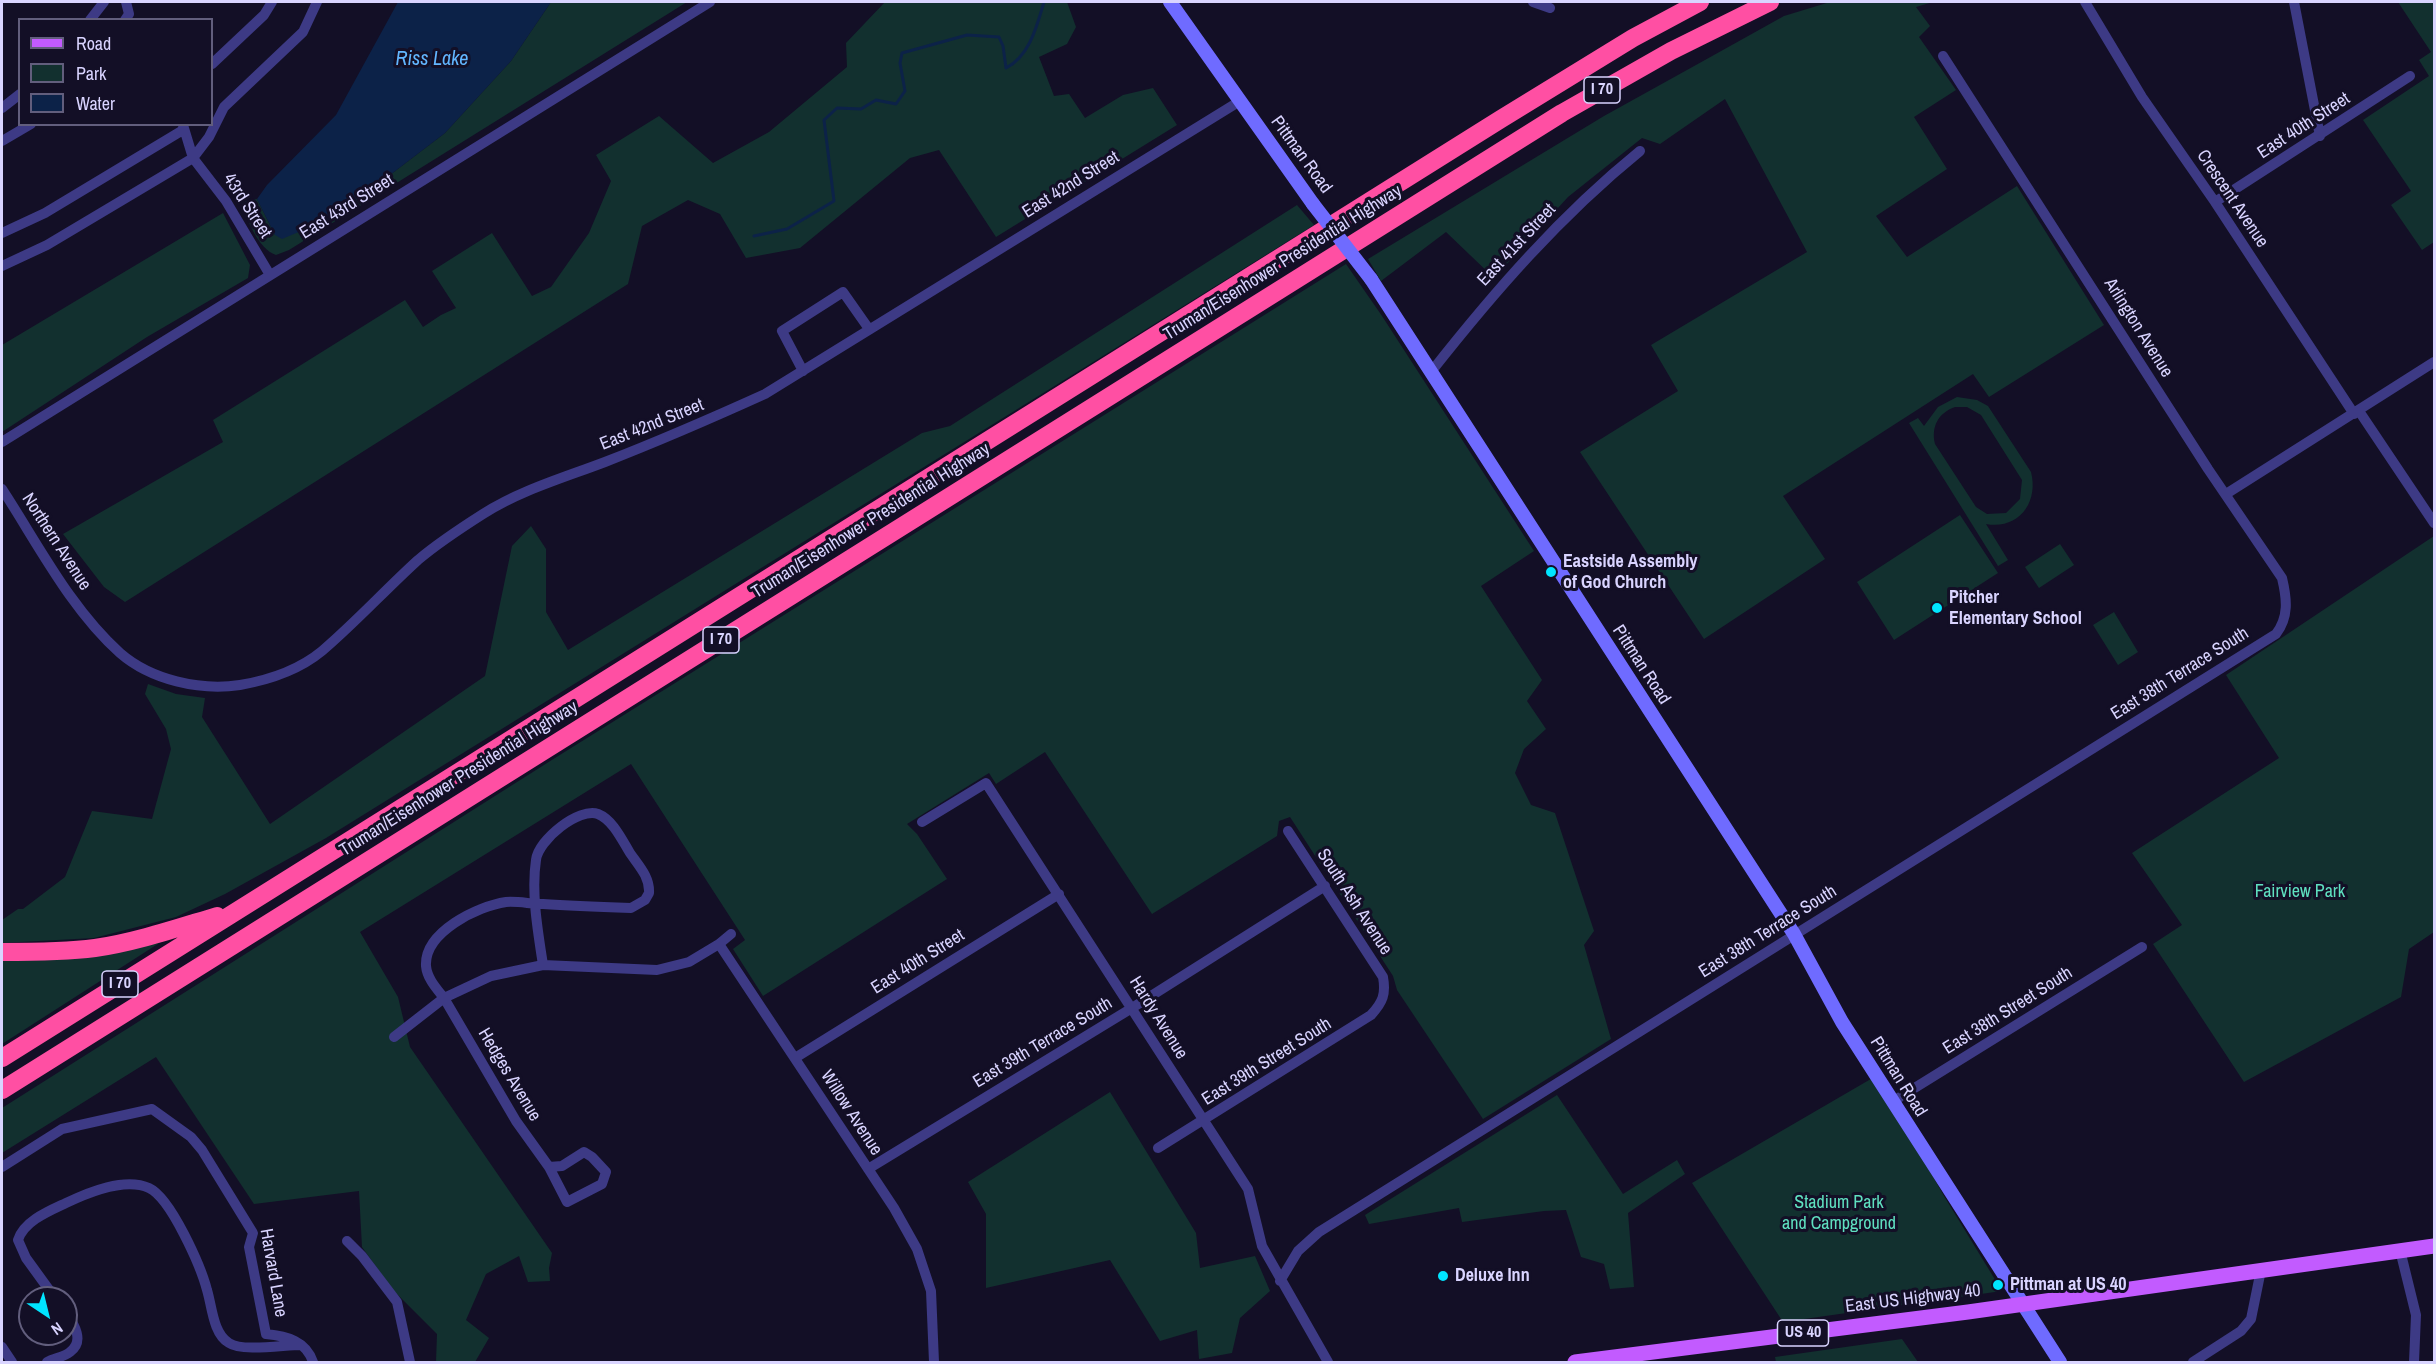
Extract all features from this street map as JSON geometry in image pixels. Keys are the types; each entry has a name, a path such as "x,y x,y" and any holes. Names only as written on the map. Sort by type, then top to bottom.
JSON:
{"highway":[{"name":"Truman/Eisenhower Presidential Highway","path":"2,1058 1612,50 1700,2"},
{"name":"Truman/Eisenhower Presidential Highway","path":"2,1090 1562,113 1671,51 1770,2"},
{"path":"2,952 64,951 97,947 139,939 239,909"}],"main road":[{"name":"East US Highway 40","path":"1575,1362 2022,1304 2434,1246"}],"street":[{"path":"92,18 104,2"},
{"path":"126,2 129,14 126,18"},
{"path":"213,63 264,15 272,2"},
{"path":"2,266 47,245 193,158 209,137 224,107 303,32 317,2"},
{"name":"East 43rd Street","path":"2,442 710,2"},
{"name":"Pittman Road","path":"1170,2 1313,204 1371,279 1794,934 1842,1022 2060,1362"},
{"path":"1533,2 1550,8"},
{"name":"Crescent Avenue","path":"2085,2 2142,97 2434,523"},
{"path":"2294,2 2320,136"},
{"name":"Arlington Avenue","path":"1943,56 2282,578 2287,598 2283,622"},
{"name":"East 40th Street","path":"2216,202 2410,76"},
{"path":"2,108 18,96"},
{"name":"East 42nd Street","path":"82,613 121,654 149,671 188,684 228,686 263,681 290,671 320,652 420,559 486,512 534,486 602,463 699,424 765,394 1240,101"},
{"path":"2,141 28,126"},
{"path":"2,233 45,213 183,127"},
{"name":"43rd Street","path":"183,127 193,158 226,201 270,275"},
{"name":"East 41st Street","path":"1431,372 1484,305 1565,217 1640,151"},
{"path":"804,371 782,330 843,292 869,329"},
{"path":"2226,494 2434,362"},
{"name":"Northern Avenue","path":"2,489 82,613"},
{"name":"East 38th Terrace South","path":"1280,1281 1298,1251 1319,1232 2276,634 2283,622"},
{"name":"Hardy Avenue","path":"922,822 986,783 1248,1189 1262,1246 1328,1362"},
{"path":"444,998 431,980 426,968 427,954 435,938 461,918 493,904 509,902 536,904 631,908 645,900 649,893 647,878 609,821 596,814 581,816 549,835 541,844 536,858 536,904 536,922 543,965"},
{"name":"South Ash Avenue","path":"1288,831 1383,977 1384,994"},
{"name":"East 39th Terrace South","path":"868,1169 1132,1008 1324,886"},
{"name":"East 40th Street","path":"795,1058 1059,894"},
{"path":"394,1037 444,998 491,976 543,965 657,970 689,962 731,934"},
{"name":"Willow Avenue","path":"719,944 868,1169 918,1249 931,1291 934,1362"},
{"name":"East 38th Street South","path":"1892,1102 2142,947"},
{"name":"East 39th Street South","path":"1158,1148 1371,1015 1383,1002 1384,994"},
{"name":"Hedges Avenue","path":"444,998 516,1121 549,1167 567,1202 602,1184 606,1172 584,1152 562,1166 549,1167"},
{"name":"Harvard Lane","path":"2,1167 62,1129 152,1109 196,1143 253,1233 249,1247 267,1334 287,1336 302,1345"},
{"name":"Harvard Lane","path":"47,1286 26,1258 18,1240 21,1230 69,1201 94,1192 127,1183 151,1188 191,1246 202,1271 217,1330 227,1343 237,1347 302,1345"},
{"path":"346,1241 362,1256 397,1302 410,1362"},
{"path":"2400,1250 2416,1315 2414,1362"},
{"path":"2193,1362 2241,1331 2251,1319 2261,1270"},
{"path":"302,1345 313,1362"},
{"path":"47,1362 71,1352 76,1346"},
{"path":"2,1347 12,1362"}],"green space":[{"path":"551,2 687,2 289,250 276,255 264,247 254,233 241,202 257,199 275,235 308,228 365,194 445,133 511,61"},
{"path":"885,2 1067,2 1076,27 1067,44 1039,57 1054,96 1069,94 1085,118 1123,95 1153,88 1177,125 996,237 939,150 910,158 800,248 746,258 720,214 688,200 642,226 628,284 125,602 104,587 63,534 223,442 213,420 405,300 423,327 456,308 432,271 492,233 532,296 551,287 589,233 611,181 596,155 659,116 713,163 769,132 847,67 846,43"},
{"path":"1830,2 1933,2 1916,7 1930,26 1919,37 1956,90 1914,117 1947,169 1876,216 1907,257 2017,186 2104,325 1989,397 1973,374 1783,496 1825,559 1704,639 1580,452 1678,391 1651,345 1807,252 1725,99 1660,144 1642,138 1568,197 1494,278 1446,232 1381,281 1368,259 1604,116 1784,16"},
{"path":"2398,2 2434,2 2434,242 2422,250 2391,205 2411,191 2363,120 2429,76 2419,60 2431,52"},
{"path":"1297,205 1314,225 326,838 225,894 176,917 94,938 2,943 2,920 18,909 23,909 65,877 92,811 152,819 171,749 166,729 145,694 148,684 176,694 205,698 202,717 270,824 485,676 512,546 531,526 546,549 546,612 568,650 922,433 950,426"},
{"path":"223,213 250,265 248,278 147,337 2,432 2,345"},
{"path":"1346,264 1534,551 1481,586 1542,680 1527,701 1546,729 1524,749 1515,773 1531,805 1555,813 1594,931 1584,945 1611,1039 1483,1119 1397,990 1393,976 1290,817 1279,821 1277,836 1152,914 1045,752 996,784 989,773 907,824 917,834 947,879 763,996 733,949 745,940 631,764 360,932 398,997 410,1047 552,1253 549,1268 550,1281 528,1282 519,1256 486,1274 466,1320 489,1338 475,1362 436,1362 437,1334 392,1289 362,1247 359,1191 254,1204 156,1057 2,1153 2,1108 555,758"},
{"path":"1957,397 1977,400 1988,406 2031,472 2032,494 2024,512 2008,523 1986,524 2008,560 1998,566 1909,423 1918,418 1924,426 1938,407","holes":["1955,407 1967,407 1981,415 2022,480 2020,499 2006,513 1987,514 1976,507 1935,444 1935,426 1940,417"]},
{"path":"1960,515 1998,573 1894,640 1857,582"},
{"name":"Fairview Park","path":"2434,536 2434,932 2409,949 2401,997 2244,1082 2153,944 2182,925 2132,853 2279,758 2226,675"},
{"path":"2060,544 2074,565 2039,588 2025,567"},
{"path":"2114,612 2138,652 2118,665 2093,625"},
{"path":"164,940 2,1044 2,959"},
{"name":"Stadium Park and Campground","path":"1876,1076 1944,1196 2002,1291 1783,1322 1692,1183"},
{"path":"1110,1092 1196,1233 1200,1268 1255,1256 1270,1291 1240,1318 1232,1353 1199,1359 1197,1330 1160,1341 1110,1260 986,1288 986,1214 968,1182"},
{"path":"1557,1095 1623,1194 1677,1160 1685,1174 1628,1213 1634,1287 1610,1289 1604,1264 1581,1257 1566,1210 1462,1222 1459,1208 1369,1224 1365,1215"},
{"path":"1902,1339 1918,1362 1776,1362 1775,1357"}],"water":[{"name":"Riss Lake","path":"398,2 551,2 511,61 445,133 365,194 308,228 282,239 275,235 257,199 267,185 336,115"}],"waterway":[{"path":"754,236 787,229 834,201 824,120 837,108 861,109 876,100 896,104 905,91 900,63 902,53 967,35 999,37 1003,46 1006,68 1014,63 1027,48 1044,2"}],"place":[{"name":"Eastside Assembly of God Church","path":"1551,572"},
{"name":"Pitcher Elementary School","path":"1937,608"},
{"name":"Deluxe Inn","path":"1443,1276"},
{"name":"Pittman at US 40","path":"1998,1285"}]}
